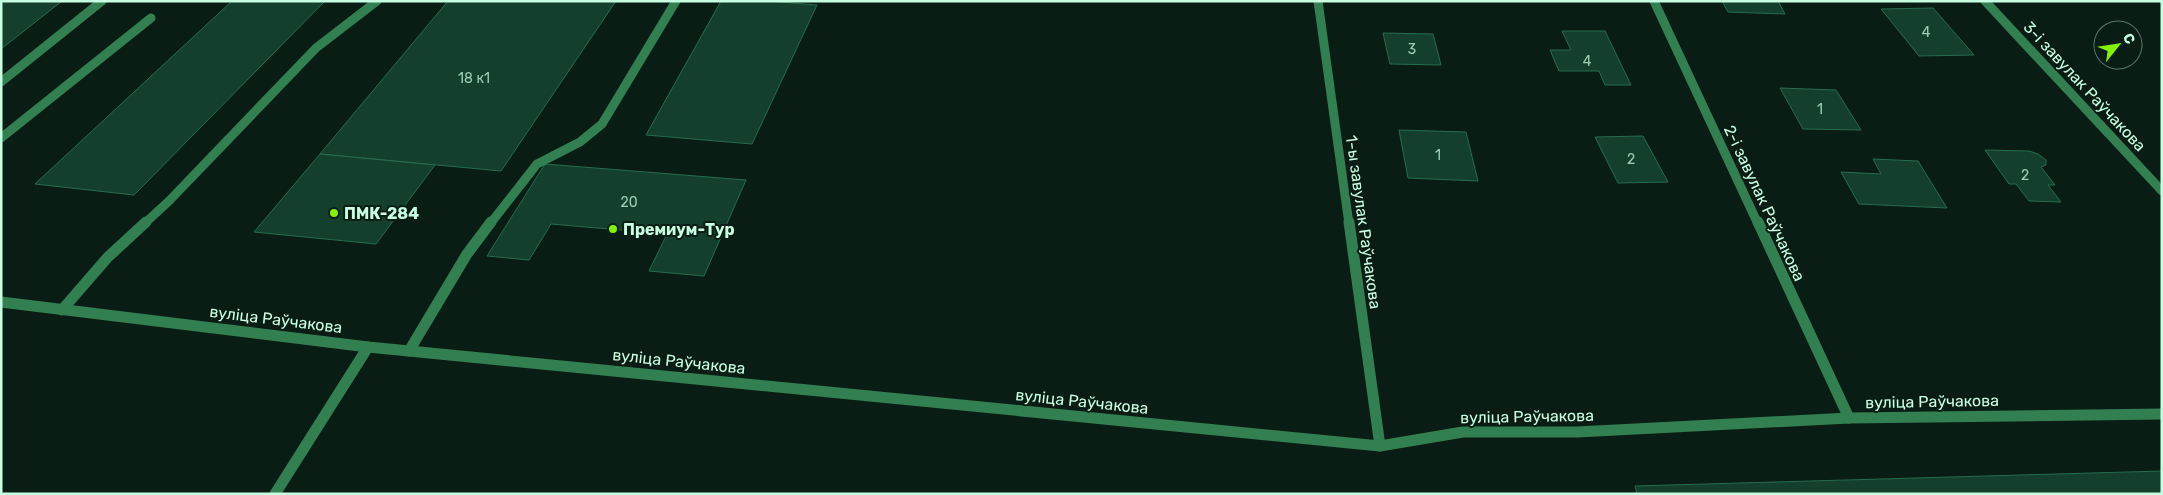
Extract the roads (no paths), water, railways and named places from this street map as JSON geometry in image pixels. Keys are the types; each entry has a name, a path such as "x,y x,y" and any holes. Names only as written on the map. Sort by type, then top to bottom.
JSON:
{"street":[{"path":"1,82 102,1"},
{"path":"62,310 108,257 169,201 316,48 377,1"},
{"path":"410,351 467,254 525,177 537,164 580,142 602,124 676,1"},
{"name":"1-ы завулак Раўчакова","path":"1318,1 1380,446"},
{"name":"2-і завулак Раўчакова","path":"1654,1 1849,418"},
{"name":"3-і завулак Раўчакова","path":"1985,1 2162,191"},
{"path":"1,138 151,18"},
{"name":"вуліца Раўчакова","path":"1,302 368,347 1380,446 1463,432 1577,432 1849,418 2162,414"},
{"path":"275,494 368,347"}],"place":[{"name":"ПМК-284","path":"334,213"},
{"name":"Премиум-Тур","path":"613,229"}]}
